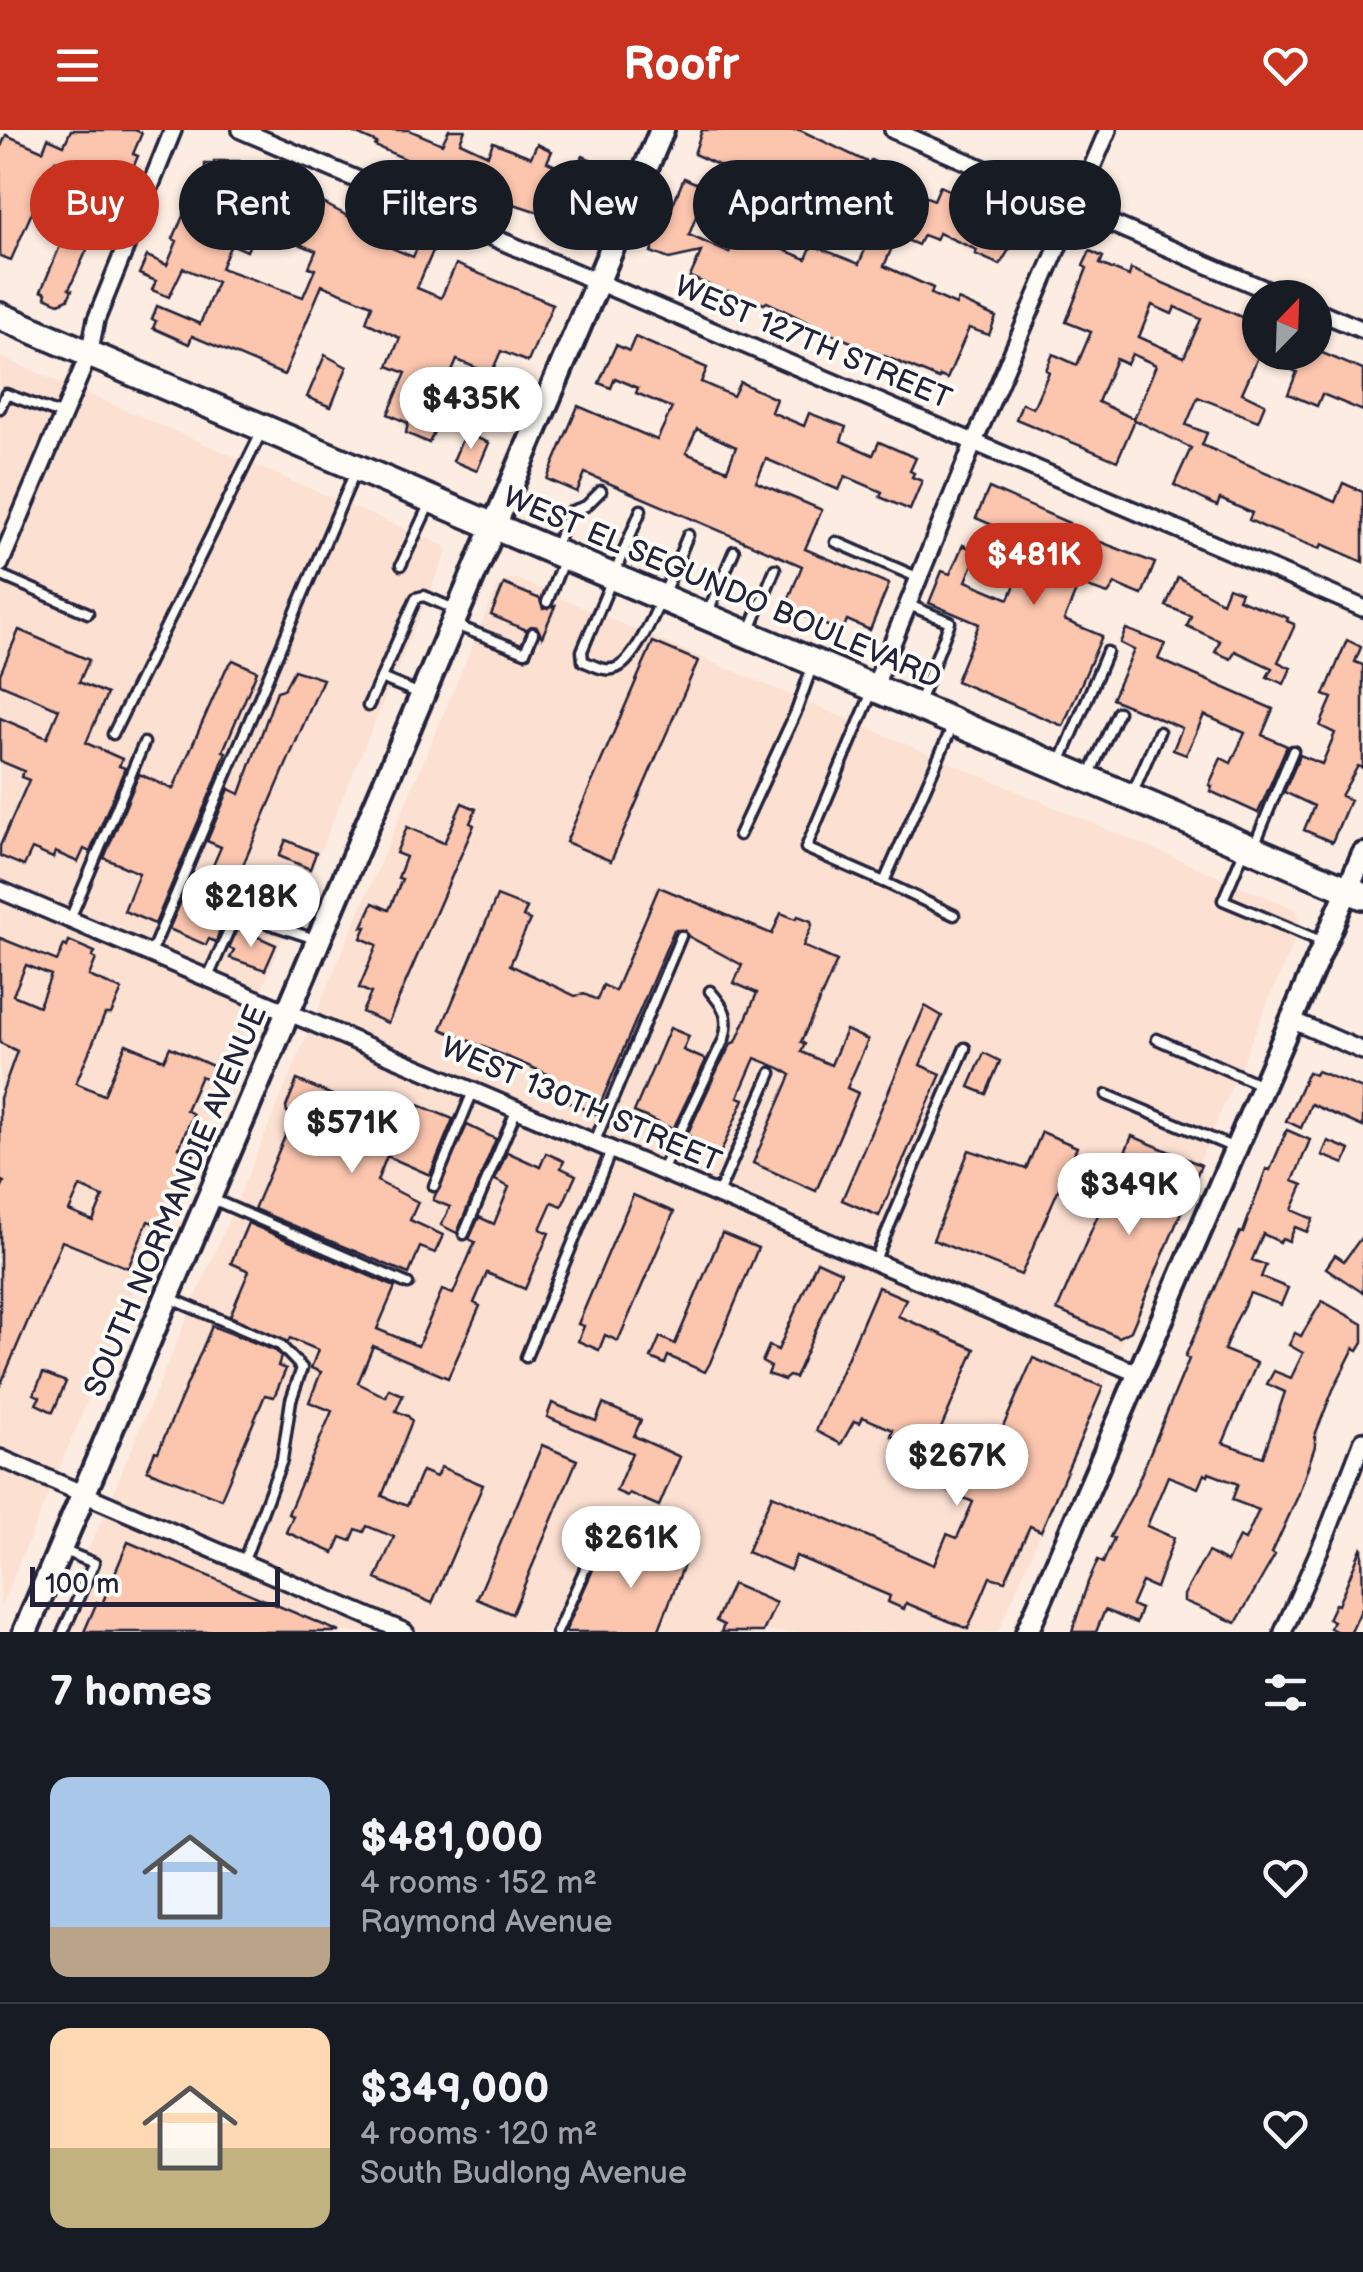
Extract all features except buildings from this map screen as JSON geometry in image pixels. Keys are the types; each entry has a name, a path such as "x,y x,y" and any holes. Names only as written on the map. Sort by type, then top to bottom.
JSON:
{"main road":[{"name":"SOUTH NORMANDIE AVENUE","path":"25,1632 662,130"},
{"name":"WEST EL SEGUNDO BOULEVARD","path":"0,316 1356,893"}],"street":[{"path":"0,564 7,526 64,415 89,354 96,320 173,130"},
{"name":"WEST 127TH STREET","path":"240,130 1363,608"},
{"path":"894,130 962,160"},
{"path":"1095,160 1108,130"},
{"path":"1121,229 1242,280"},
{"path":"874,688 1056,250"},
{"path":"1332,317 1363,330"},
{"path":"1027,1632 1289,1019 1324,942 1356,893 1363,854"},
{"name":"WEST 130TH STREET","path":"0,890 1138,1374"},
{"path":"1289,1019 1363,1051"},
{"path":"1283,1632 1363,1440"},
{"path":"0,1458 404,1632"}],"lane":[{"path":"0,408 6,394 64,415"},
{"path":"113,734 263,429"},
{"path":"151,954 356,469"},
{"path":"547,602 569,512 586,506 602,491"},
{"path":"401,565 431,500"},
{"path":"641,510 582,651 584,661 607,670 619,667 642,636 688,535"},
{"path":"836,542 920,578"},
{"path":"706,616 734,551"},
{"path":"748,634 775,570"},
{"path":"0,575 88,614"},
{"path":"368,706 416,598 424,596 525,652 534,634"},
{"path":"909,604 950,622 917,707"},
{"path":"1058,767 1107,652"},
{"path":"740,834 796,712 814,662"},
{"path":"381,678 423,695"},
{"path":"874,688 806,848 954,915"},
{"path":"1088,780 1118,712"},
{"path":"884,882 954,722"},
{"path":"1130,798 1159,732"},
{"path":"70,919 144,744"},
{"path":"1293,751 1224,900 1324,942"},
{"path":"208,977 234,919 240,914 319,940"},
{"path":"595,1141 681,936"},
{"path":"662,1170 724,1039 728,1023 725,1008 710,991"},
{"path":"1157,1039 1261,1085"},
{"path":"875,1261 965,1048"},
{"path":"718,1194 771,1073"},
{"path":"434,1186 474,1090"},
{"path":"1107,1095 1234,1148"},
{"path":"464,1234 517,1108"},
{"path":"526,1357 612,1148"},
{"path":"210,1198 408,1284"},
{"path":"168,1298 280,1344 302,1368 291,1400 282,1460 243,1563"},
{"path":"557,1632 596,1544"},
{"path":"60,1550 94,1563 64,1632"}],"shaded area":[{"path":"0,357 445,546 447,551 0,1608"},
{"path":"516,579 1295,909 1301,925 998,1632 54,1632 499,583"}]}
